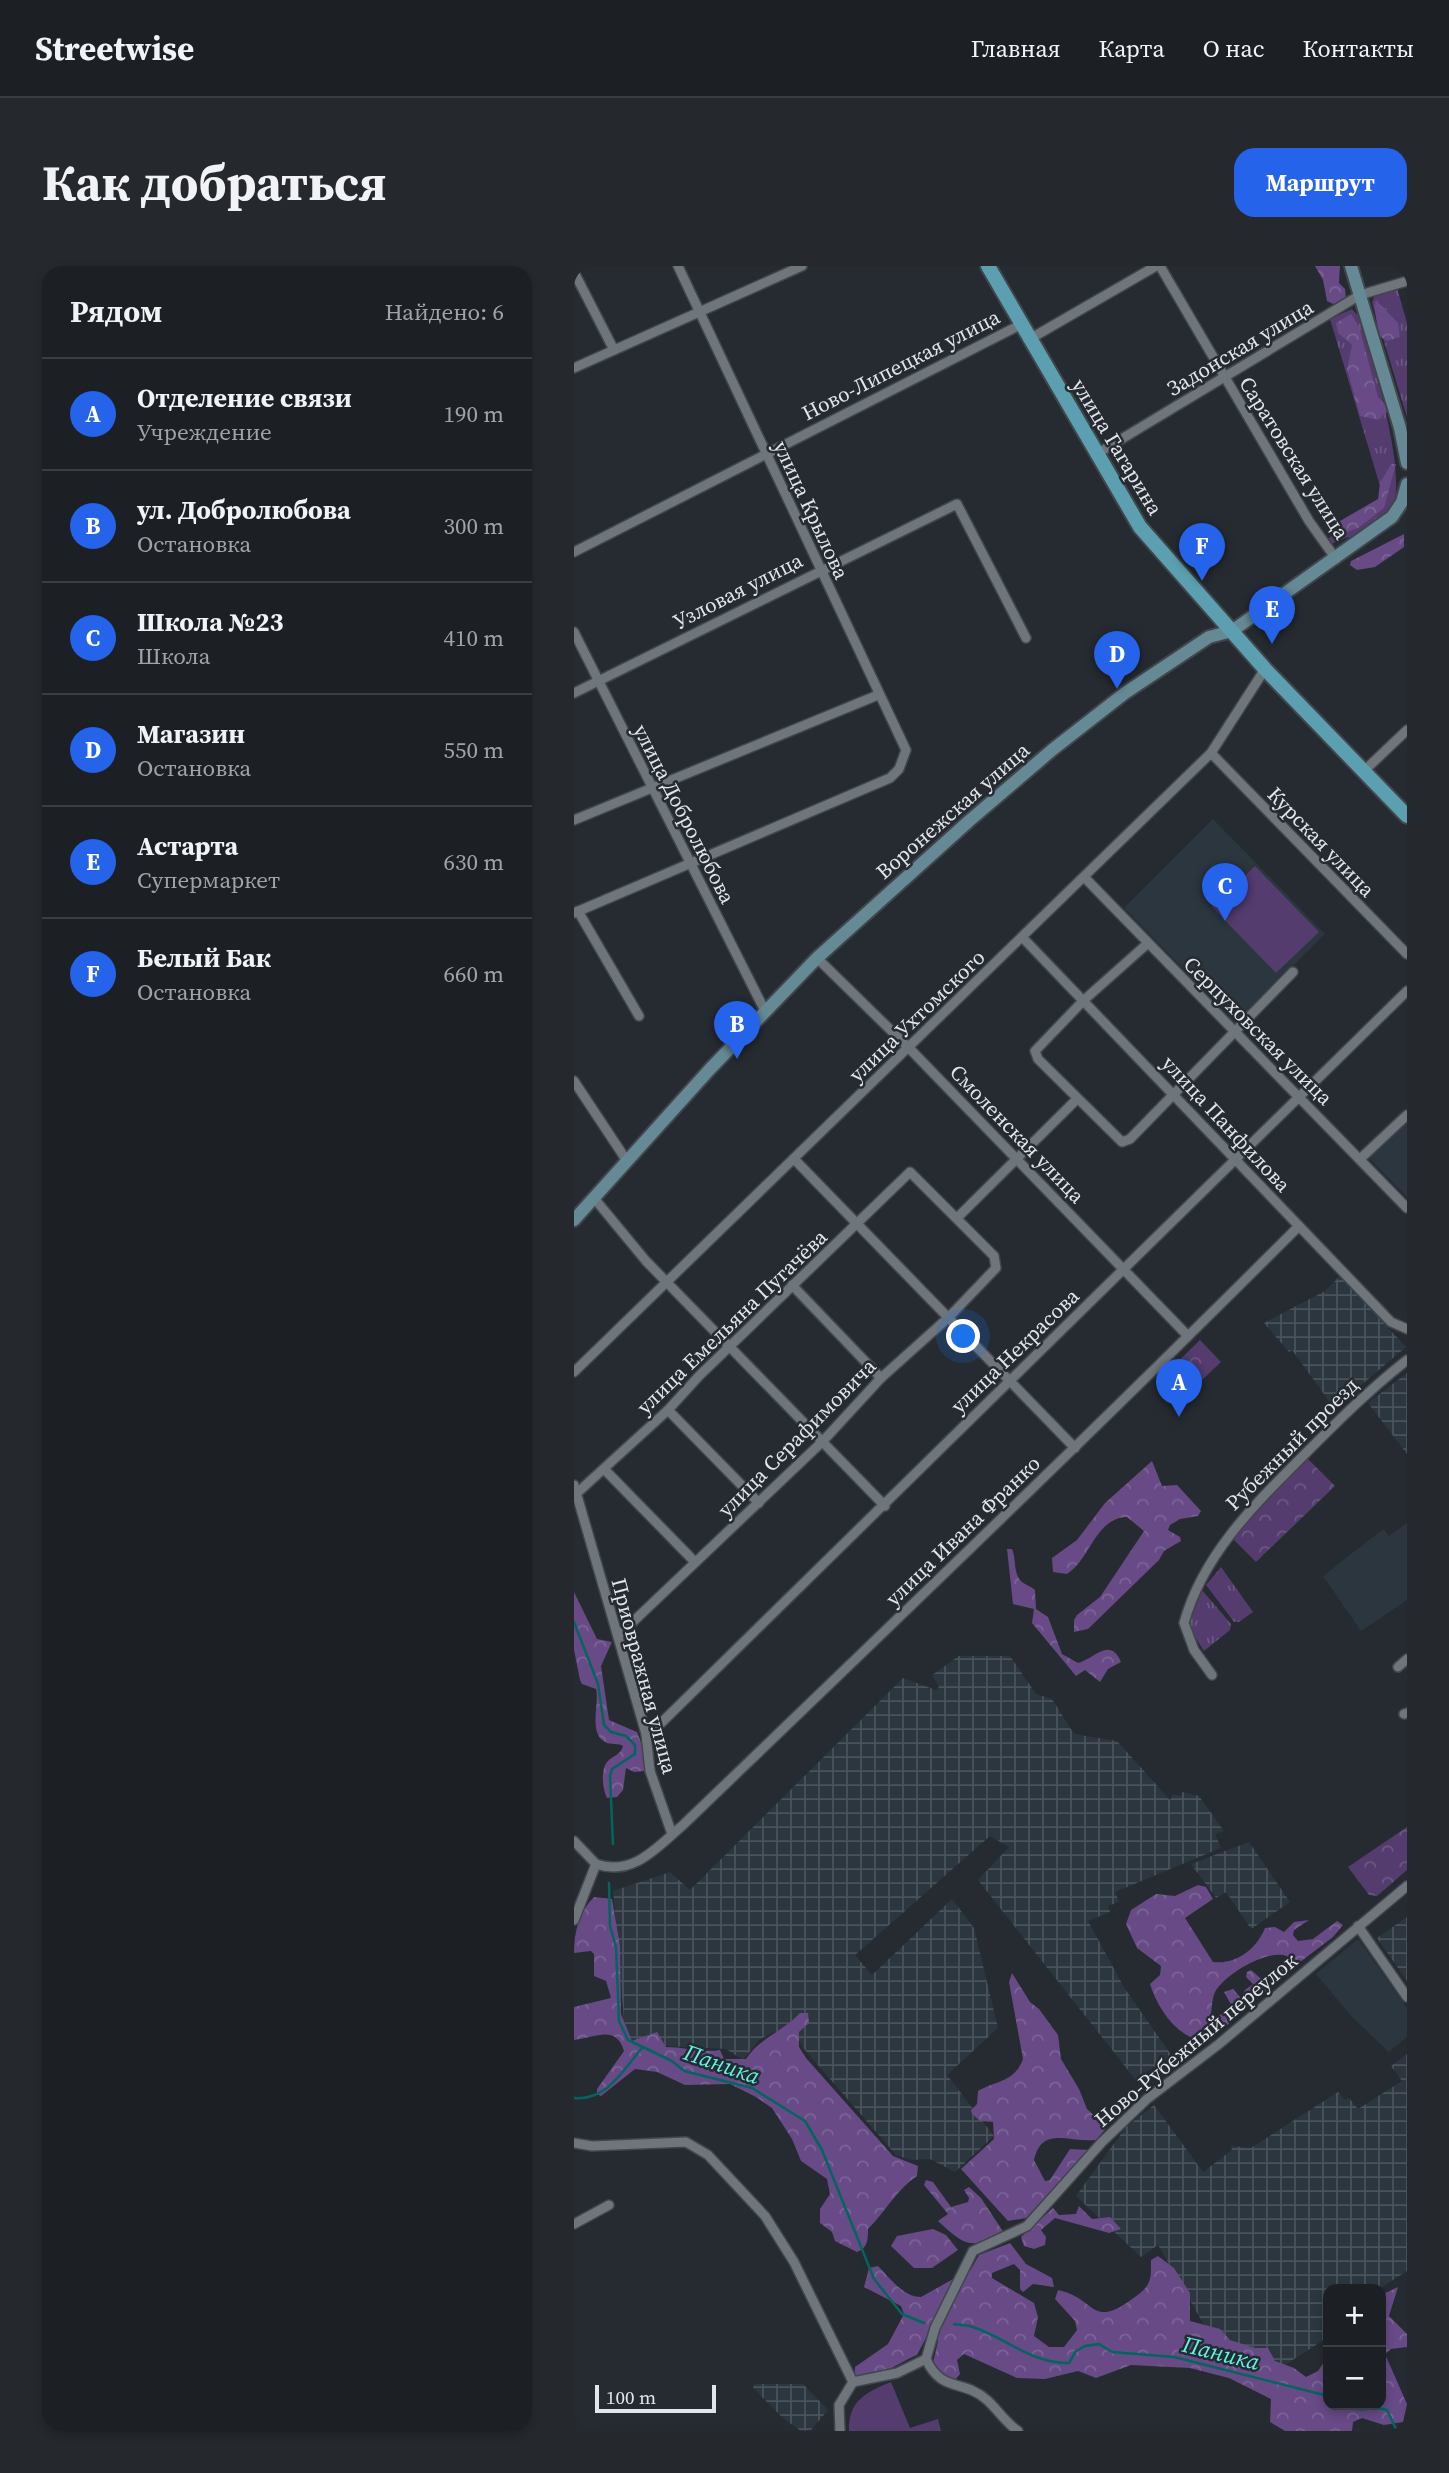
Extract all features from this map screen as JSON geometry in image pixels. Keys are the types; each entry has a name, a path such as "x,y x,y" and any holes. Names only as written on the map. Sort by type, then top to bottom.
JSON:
{"main road":[{"name":"улица Гагарина","path":"988,266 1028,340 1140,527 1265,669 1407,816"}],"street":[{"name":"улица Крылова","path":"678,266 906,750 899,769 890,778 689,863"},
{"path":"574,368 700,313 788,269 802,266"},
{"path":"1028,340 1158,266"},
{"name":"Саратовская улица","path":"1158,266 1310,521 1336,559"},
{"path":"1351,266 1400,428 1407,463"},
{"path":"574,272 614,350"},
{"name":"Задонская улица","path":"1095,455 1360,296 1407,281"},
{"name":"Ново-Липецкая улица","path":"574,552 1020,325"},
{"name":"Воронежская улица","path":"574,1220 817,958 1052,750 1125,693 1199,644 1220,633 1232,631 1336,559 1392,517 1407,489"},
{"name":"Узловая улица","path":"574,693 957,504 1026,638"},
{"name":"улица Добролюбова","path":"574,632 765,1011"},
{"name":"улица Ухтомского","path":"574,1373 1211,753 1265,669"},
{"path":"574,820 878,695"},
{"path":"1364,771 1407,730"},
{"name":"Курская улица","path":"1211,753 1407,954"},
{"path":"639,1016 576,912 689,863"},
{"name":"Серпуховская улица","path":"1085,878 1407,1208"},
{"name":"улица Панфилова","path":"1023,938 1391,1322 1407,1329"},
{"path":"1147,944 1084,1000 1035,1051 1038,1059 1122,1142 1130,1139 1293,972"},
{"name":"Смоленская улица","path":"817,958 909,1048 1188,1336"},
{"name":"улица Некрасова","path":"646,1734 655,1729 884,1506 1407,991"},
{"path":"574,1081 627,1161"},
{"path":"957,1218 1077,1099"},
{"path":"1360,1159 1407,1115"},
{"path":"795,1160 1075,1448"},
{"name":"улица Емельяна Пугачёва","path":"575,1489 604,1469 668,1410 792,1285 910,1172 957,1218"},
{"path":"594,1198 628,1242 884,1506"},
{"name":"улица Серафимовича","path":"618,1636 823,1441 881,1378 949,1317 996,1268 997,1262 957,1218"},
{"name":"улица Ивана Франко","path":"596,1864 626,1866 647,1856 673,1834 1075,1448 1298,1226"},
{"path":"792,1285 881,1378"},
{"name":"Рубежный проезд","path":"1212,1675 1187,1637 1184,1623 1198,1590 1230,1534 1252,1507 1363,1395 1407,1360"},
{"path":"668,1410 758,1503"},
{"path":"604,1469 695,1562"},
{"name":"Приовражная улица","path":"575,1489 646,1734 650,1771 673,1834"},
{"path":"1398,1667 1407,1659"},
{"path":"574,1841 596,1864 574,1920"},
{"name":"Ново-Рубежный переулок","path":"926,2359 935,2328 973,2250 1027,2226 1102,2142 1147,2099 1219,2044 1407,1886"},
{"path":"1358,1926 1407,1997"},
{"path":"574,2143 592,2146 686,2142 708,2155 765,2216 794,2262 853,2382"},
{"path":"574,2224 609,2205"},
{"path":"840,2431 839,2405 853,2382 897,2373 926,2359 939,2380 986,2400 1005,2422 1018,2431"}],"shaded area":[{"path":"1213,819 1325,934 1236,1023 1124,908"},
{"path":"1407,1122 1407,1197 1369,1158"},
{"path":"1340,1276 1406,1347 1334,1408 1292,1350 1289,1352 1264,1323 1325,1291"},
{"path":"1407,1373 1407,1454 1368,1403"},
{"path":"1407,1523 1407,1600 1361,1631 1323,1576 1383,1529 1389,1536"},
{"path":"959,1656 1010,1656 1036,1694 1052,1699 1074,1734 1117,1741 1170,1800 1173,1794 1181,1796 1182,1792 1199,1796 1224,1831 1215,1834 1221,1848 1115,1892 1119,1902 1108,1906 1110,1912 1088,1921 1125,1989 1172,2056 1135,2079 978,1880 1009,1847 990,1836 855,1955 872,1975 952,1899 974,1928 998,2028 947,2075 994,2136 955,2172 930,2159 910,2160 896,2155 804,2049 795,2033 774,2032 759,2040 743,2060 726,2049 626,2044 613,1891 670,1872 690,1890 903,1678 936,1690 939,1687 932,1675"},
{"path":"1249,1842 1290,1902 1251,1929 1226,1892 1216,1898 1191,1864"},
{"path":"1407,1917 1407,1981 1377,1938"},
{"path":"1358,1939 1407,2008 1407,2037 1389,2052 1353,2018 1316,1974"},
{"path":"1407,2054 1407,2271 1386,2284 1323,2284 1323,2339 1282,2367 1208,2332 1158,2245 1141,2257 1076,2196 1126,2127 1154,2105 1203,2172 1232,2150 1231,2146 1251,2148 1338,2092 1345,2100 1349,2098 1358,2109 1402,2081 1391,2066"},
{"path":"754,2384 803,2384 828,2410 811,2430 801,2431 783,2418 753,2388"}],"green space":[{"path":"1315,266 1340,266 1339,283 1345,289 1346,299 1333,304 1327,301 1323,280"},
{"path":"1397,288 1407,323 1407,417 1372,302 1375,295"},
{"path":"1376,300 1398,323 1400,337 1387,341 1379,336 1374,306"},
{"path":"1352,309 1360,318 1386,414 1392,442 1396,490 1393,506 1384,515 1350,539 1348,537 1331,544 1329,538 1383,496 1330,319"},
{"path":"1351,314 1359,327 1378,397 1386,405 1387,412 1378,420 1360,416 1347,369 1352,345 1338,333 1336,323"},
{"path":"1391,464 1396,464 1384,508 1358,528 1339,535 1340,521 1378,499 1380,483"},
{"path":"1404,534 1404,547 1375,567 1357,570 1350,565 1351,561"},
{"path":"1255,866 1319,932 1276,973 1212,907"},
{"path":"1200,1340 1221,1362 1180,1401 1159,1380"},
{"path":"1307,1458 1335,1486 1256,1562 1232,1538 1259,1505"},
{"path":"1152,1461 1162,1486 1177,1485 1201,1511 1198,1516 1180,1519 1170,1525 1168,1530 1180,1537 1181,1541 1164,1551 1159,1560 1088,1629 1074,1632 1077,1615 1100,1597 1144,1531 1127,1517 1107,1524 1075,1568 1067,1574 1053,1572 1052,1558 1077,1540 1105,1503"},
{"path":"1007,1549 1012,1549 1018,1577 1035,1590 1036,1609 1048,1617 1062,1654 1078,1663 1101,1651 1117,1654 1121,1662 1108,1669 1100,1682 1085,1670 1076,1676 1032,1623 1034,1609 1013,1604"},
{"path":"1221,1567 1253,1612 1239,1622 1234,1622 1206,1585"},
{"path":"1202,1590 1231,1624 1230,1630 1204,1651 1188,1626"},
{"path":"574,1592 597,1639 612,1642 601,1666 609,1720 637,1732 645,1753 644,1771 634,1772 626,1768 623,1790 617,1797 607,1798 603,1775 607,1762 618,1754 623,1746 607,1743 597,1733 596,1689 582,1684 580,1680 574,1650"},
{"path":"1407,1827 1407,1870 1377,1896 1369,1895 1348,1867"},
{"path":"1198,1885 1206,1887 1213,1899 1185,1918 1213,1962 1230,1961 1245,1954 1257,1942 1265,1928 1275,1927 1284,1932 1294,1922 1309,1920 1294,1930 1293,1935 1298,1941 1313,1939 1337,1921 1343,1925 1333,1937 1279,1978 1274,1977 1273,1972 1285,1964 1287,1956 1269,1956 1258,1960 1228,1978 1214,1994 1211,2014 1216,2017 1233,2008 1224,1992 1233,1989 1241,1998 1245,1990 1253,1984 1246,1977 1247,1972 1251,1970 1268,1985 1266,1991 1208,2042 1188,2036 1164,2013 1150,1984 1160,1975 1161,1966 1137,1948 1126,1924 1131,1910 1156,1894 1175,1896"},
{"path":"594,1897 612,1899 620,1946 621,2014 632,2041 657,2032 666,2047 720,2050 724,2059 746,2059 758,2045 800,2013 808,2013 809,2023 799,2032 799,2047 806,2058 893,2156 918,2166 917,2176 903,2187 868,2229 867,2243 861,2250 857,2252 835,2241 832,2232 820,2223 820,2209 830,2194 827,2179 801,2161 792,2139 772,2108 756,2097 730,2084 685,2085 657,2072 635,2069 601,2096 597,2094 597,2089 624,2051 616,2038 610,2035 574,2040 574,2007 611,1998 606,1981 594,1976 594,1954 591,1951 574,1953 578,1923"},
{"path":"1012,1973 1030,2002 1039,2009 1058,2035 1061,2059 1079,2089 1087,2109 1107,2127 1096,2140 1058,2138 1043,2143 1034,2160 1045,2181 1050,2180 1070,2149 1089,2150 1026,2218 1008,2221 961,2169 994,2139 993,2122 980,2121 972,2114 971,2110 977,2104 978,2091 1010,2077 1023,2059 1009,1982"},
{"path":"926,2180 933,2182 951,2207 968,2202 969,2198 964,2190 969,2187 981,2198 1004,2233 976,2243 969,2243 955,2236 938,2221 948,2214 924,2185"},
{"path":"1079,2206 1092,2219 1110,2217 1121,2229 1109,2233 1055,2218 1041,2230 1046,2237 1045,2245 1034,2249 1024,2246 1021,2237 1053,2208 1059,2215 1076,2214"},
{"path":"933,2229 946,2235 958,2250 932,2268 914,2268 891,2246 897,2236"},
{"path":"1010,2243 1026,2264 1052,2278 1054,2287 1033,2284 1023,2292 1020,2289 1020,2270 1014,2264 992,2273 992,2278 1034,2303 1038,2317 1034,2336 1049,2347 1064,2347 1077,2330 1075,2321 1055,2299 1058,2290 1071,2294 1101,2312 1109,2311 1120,2307 1145,2289 1150,2277 1151,2260 1158,2256 1174,2268 1190,2293 1190,2321 1220,2329 1230,2340 1255,2348 1268,2348 1275,2361 1294,2368 1306,2377 1318,2371 1323,2364 1323,2410 1386,2410 1386,2356 1407,2404 1403,2422 1384,2425 1362,2418 1353,2422 1352,2431 1285,2431 1270,2422 1271,2399 1229,2378 1190,2368 1131,2365 1096,2378 1078,2371 1045,2379 1017,2378 964,2354 957,2360 960,2374 955,2380 937,2371 933,2363 938,2341 935,2337 926,2338 917,2355 879,2374 855,2375 855,2367 888,2344 904,2314 901,2306 864,2287 869,2268 878,2266 902,2290 921,2297 971,2269 979,2255"},
{"path":"1398,2287 1389,2316 1407,2334 1407,2347 1391,2349 1386,2353 1386,2293"},
{"path":"891,2382 910,2428 938,2419 941,2431 849,2431 852,2412 860,2399"}],"waterway":[{"name":"Паника","path":"574,1622 598,1684 604,1725 611,1732 626,1736 635,1745 635,1754 612,1769 610,1776 613,1844"},
{"name":"Паника","path":"609,1883 610,1926 616,1947 619,2021 628,2040 672,2061 684,2071 752,2088 805,2121 822,2150 874,2279 902,2314 924,2323"},
{"path":"574,2098 586,2098 605,2089 642,2048"},
{"name":"Паника","path":"954,2324 970,2326 1030,2354 1055,2362 1069,2363 1076,2351 1085,2346 1099,2344 1112,2352 1174,2357 1323,2395"},
{"name":"Паника","path":"1386,2410 1397,2431"}],"place":[{"name":"Белый Бак","path":"1202,581"},
{"name":"Астарта","path":"1272,644"},
{"name":"Магазин","path":"1117,689"},
{"name":"Школа №23","path":"1225,921"},
{"name":"ул. Добролюбова","path":"737,1059"},
{"name":"Отделение связи","path":"1179,1417"}]}
